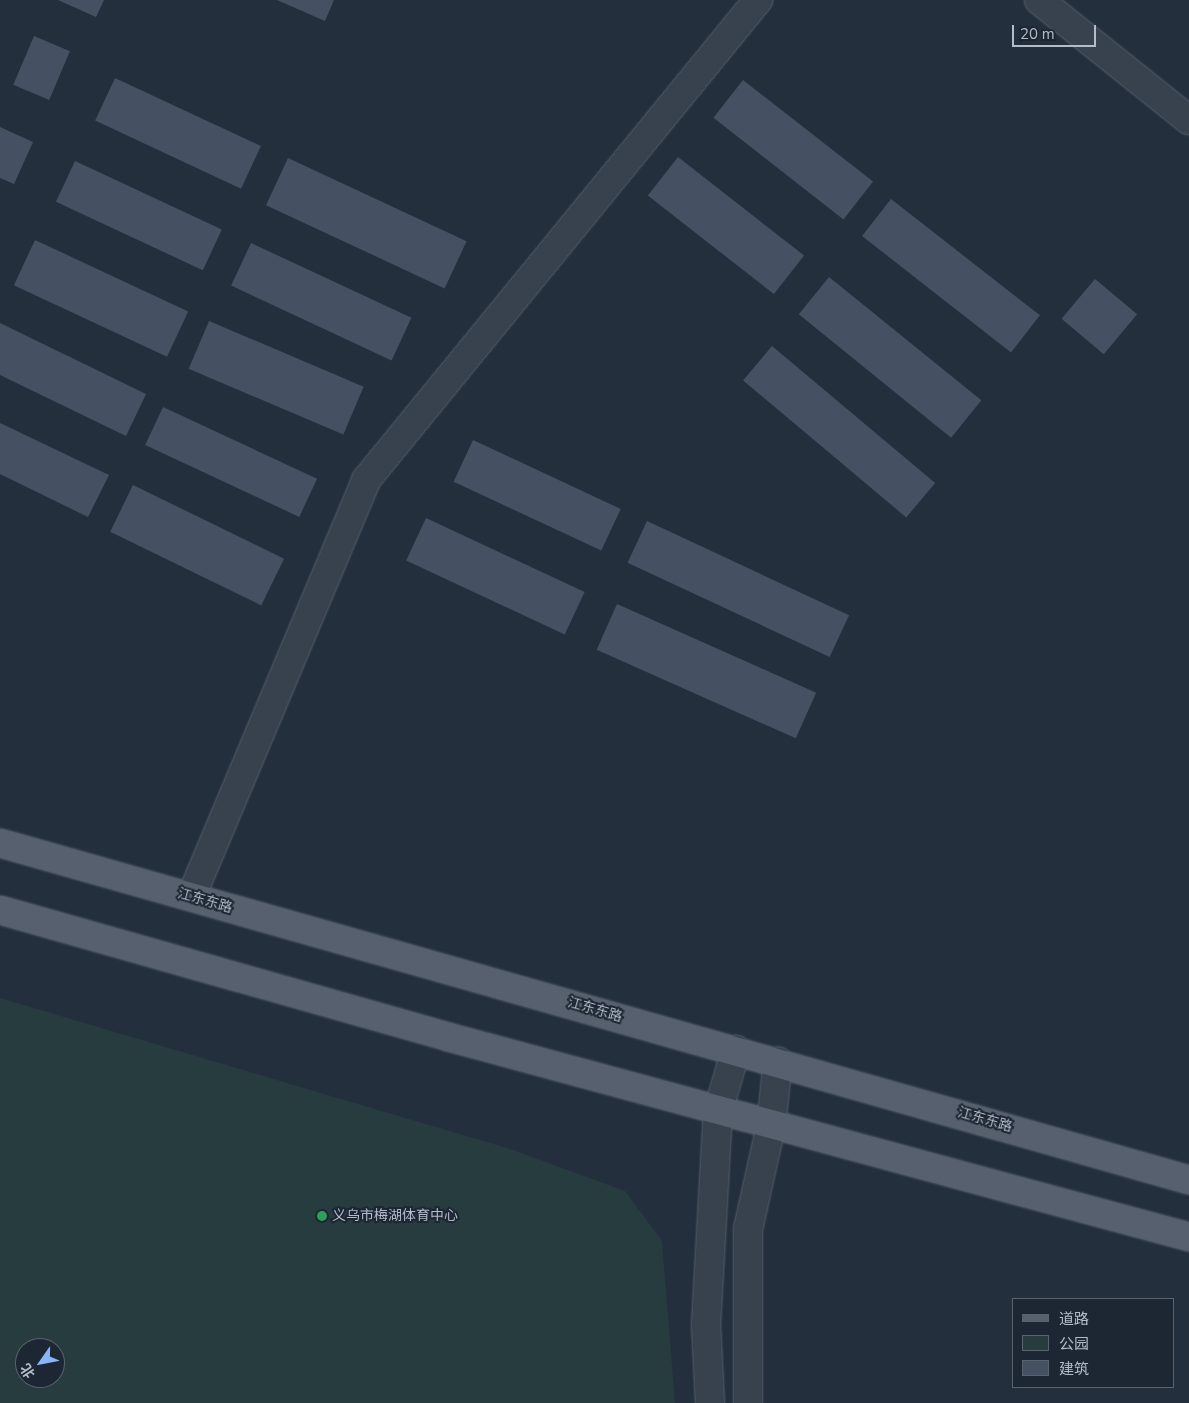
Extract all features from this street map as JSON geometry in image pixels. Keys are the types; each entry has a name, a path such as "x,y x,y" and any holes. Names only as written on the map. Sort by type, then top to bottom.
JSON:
{"main road":[{"name":"江东东路","path":"0,843 778,1061 1189,1180"},
{"path":"0,910 771,1126 1189,1237"}],"street":[{"path":"191,897 366,480 758,0"},
{"path":"1039,0 1189,120"},
{"path":"710,1403 706,1324 718,1111 736,1050"},
{"path":"748,1403 748,1229 771,1126 778,1061"}],"green space":[{"name":"义乌市梅湖体育中心","path":"0,998 507,1148 625,1191 662,1241 675,1403 0,1403"}],"building":[{"path":"58,0 104,0 96,17"},
{"path":"277,0 334,0 325,21"},
{"path":"34,36 70,51 49,100 13,85"},
{"path":"115,78 261,146 241,189 95,121"},
{"path":"743,80 873,182 843,219 713,118"},
{"path":"0,127 33,142 14,184 0,178"},
{"path":"678,157 804,256 774,294 648,196"},
{"path":"288,158 467,241 445,288 266,205"},
{"path":"75,161 222,229 203,270 56,202"},
{"path":"891,199 1040,315 1011,352 862,236"},
{"path":"35,240 188,311 167,357 14,285"},
{"path":"251,243 411,318 392,360 231,286"},
{"path":"829,277 981,400 951,438 799,314"},
{"path":"1095,279 1137,314 1104,354 1062,319"},
{"path":"209,321 364,387 343,435 189,369"},
{"path":"0,323 146,394 126,436 0,375"},
{"path":"772,346 935,483 906,517 743,380"},
{"path":"163,407 317,479 299,517 145,445"},
{"path":"0,423 109,475 88,517 0,474"},
{"path":"473,440 621,509 601,551 454,482"},
{"path":"133,485 284,559 261,605 110,532"},
{"path":"426,518 585,592 565,635 406,561"},
{"path":"647,521 849,615 830,657 628,563"},
{"path":"617,604 816,693 796,738 597,650"}],"place":[{"name":"义乌市梅湖体育中心","path":"322,1216"}]}
